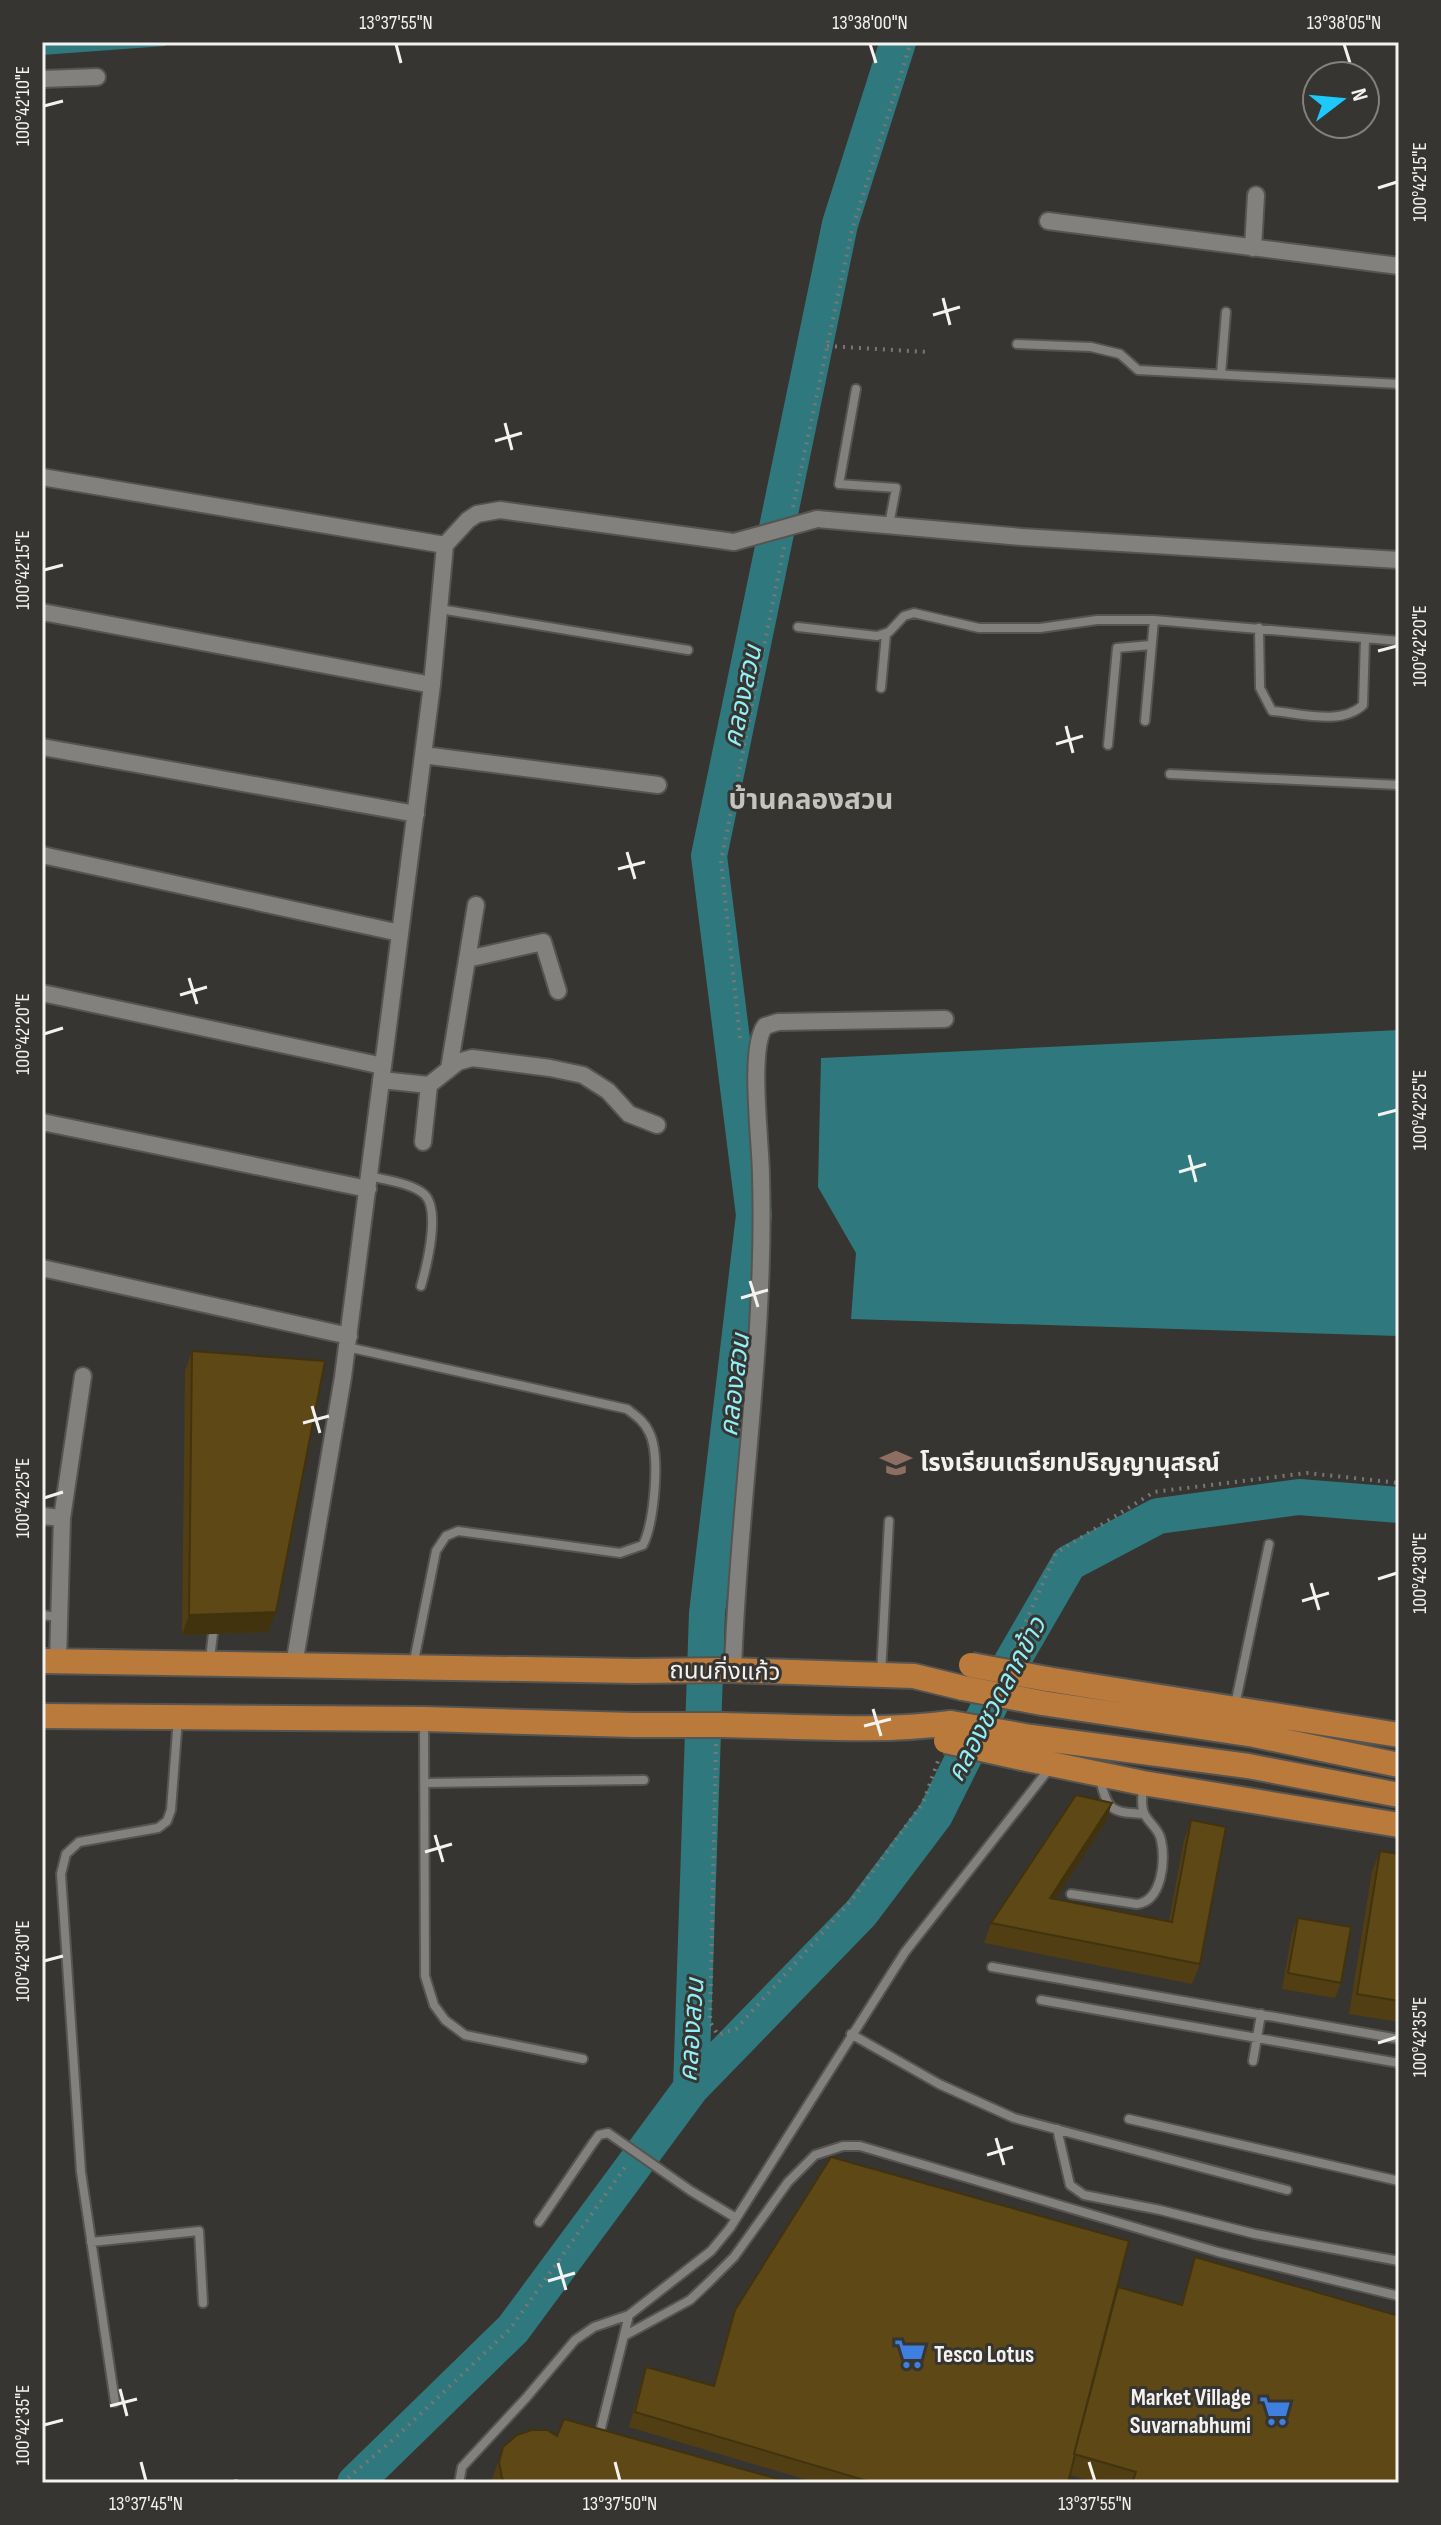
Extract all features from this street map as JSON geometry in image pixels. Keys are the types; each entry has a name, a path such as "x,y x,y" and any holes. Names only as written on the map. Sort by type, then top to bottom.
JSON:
{"main road":[{"name":"ถนนกิ่งแก้ว","path":"50,1661 967,1676 1399,1765"},
{"path":"1045,1691 1234,1710 1399,1735"},
{"path":"42,1716 424,1719 633,1725 719,1731 924,1726 946,1740 1248,1766 1399,1795"},
{"path":"1026,1748 1052,1766 1399,1825"}],"street":[{"path":"42,79 97,77"},
{"path":"1253,248 1256,195"},
{"path":"1048,221 1399,266"},
{"path":"42,477 445,545"},
{"path":"294,1665 348,1342 432,685 445,545 468,520 477,514 500,510 734,542 817,519 1022,537 1399,560"},
{"path":"42,612 432,685"},
{"path":"42,747 416,814"},
{"path":"423,755 658,785"},
{"path":"42,855 400,933"},
{"path":"449,1069 476,905"},
{"path":"467,959 543,942 558,991"},
{"path":"42,993 429,1085"},
{"path":"731,1670 759,1332 761,1181 756,1062 761,1032 765,1026 778,1022 945,1019"},
{"path":"423,1142 429,1085 458,1062 472,1058 583,1075 608,1091 629,1114 657,1125"},
{"path":"42,1122 368,1183"},
{"path":"42,1268 348,1342"},
{"path":"50,1661 50,1616 83,1376"},
{"path":"42,1516 62,1518"}],"lane":[{"path":"1221,374 1226,312"},
{"path":"1017,344 1091,347 1120,354 1138,370 1399,384"},
{"path":"856,389 839,484 896,488 889,525"},
{"path":"439,608 688,650"},
{"path":"798,627 877,636 886,634 904,616 914,613 979,628 1040,628 1097,620 1154,620 1399,641"},
{"path":"1145,721 1154,620"},
{"path":"1259,628 1260,688 1272,711 1343,717 1356,711 1363,705 1365,639"},
{"path":"881,688 886,634"},
{"path":"1108,745 1117,648 1151,645"},
{"path":"1170,774 1399,785"},
{"path":"368,1183 415,1189 429,1201 432,1211 429,1258 421,1286"},
{"path":"348,1342 627,1409 643,1421 655,1453 650,1530 643,1545 632,1550 620,1553 458,1531 446,1536 436,1551 412,1668"},
{"path":"881,1675 889,1521"},
{"path":"1234,1710 1269,1544"},
{"path":"210,1664 214,1621"},
{"path":"115,2402 81,2172 61,1874 66,1854 79,1842 158,1828 167,1821 171,1810 178,1717"},
{"path":"424,1719 425,1976 434,2005 445,2020 465,2035 583,2059"},
{"path":"459,2483 462,2467 575,2340 594,2327 629,2315 711,2251 736,2218 905,1952 1052,1766"},
{"path":"1099,1775 1109,1807 1117,1813 1144,1814"},
{"path":"425,1783 644,1780"},
{"path":"1071,1894 1137,1904 1153,1897 1162,1862 1162,1840 1144,1814 1143,1783"},
{"path":"992,1967 1399,2039"},
{"path":"1041,2000 1399,2063"},
{"path":"1253,2061 1261,2014"},
{"path":"851,2034 939,2084 1014,2118 1287,2190"},
{"path":"1129,2119 1399,2181"},
{"path":"1057,2129 1070,2185 1084,2195 1255,2234 1399,2261"},
{"path":"539,2222 599,2135 608,2133 691,2191 736,2218"},
{"path":"624,2336 690,2300 734,2257 788,2182 815,2155 843,2146 860,2146 1218,2252 1399,2296"},
{"path":"91,2242 199,2231 203,2303"},
{"path":"596,2448 629,2315"},
{"path":"599,2437 612,2440"}],"path":[{"path":"791,513 852,230 911,42"},
{"path":"827,346 927,352"},
{"path":"742,1052 721,861 785,543"},
{"path":"1011,1657 1056,1553 1154,1492 1307,1473 1399,1483"},
{"path":"719,1731 710,2022 718,2035 737,2028 851,1901 923,1803 946,1740"},
{"path":"342,2483 510,2329 637,2152"}],"water":[{"path":"42,42 165,42 165,46 42,55"},
{"path":"1399,1030 1399,1336 851,1319 856,1253 818,1187 821,1058"}],"building":[{"path":"192,1351 325,1361 276,1612 189,1615"},
{"path":"1076,1795 1112,1803 1050,1898 1172,1922 1191,1820 1226,1827 1200,1964 991,1923"},
{"path":"1380,1851 1399,1854 1399,2001 1357,1994"},
{"path":"1298,1918 1351,1927 1341,1983 1288,1973"},
{"name":"Tesco Lotus","path":"831,2157 1129,2241 1068,2483 874,2483 635,2412 646,2367 714,2386 735,2310"},
{"name":"Market Village Suvarnabhumi","path":"1195,2257 1399,2316 1399,2483 1132,2483 1136,2472 1074,2454 1118,2287 1182,2305"},
{"path":"564,2419 792,2483 505,2483 499,2462 503,2447 517,2435 532,2430 547,2430 557,2436"}],"waterway":[{"name":"คลองสวน","path":"691,2088 707,1613 754,1215 709,856 840,224 898,42"},
{"name":"คลองชวดลากข้าว","path":"355,2483 513,2329 691,2088 861,1913 935,1815 1010,1665 1069,1563 1158,1516 1299,1497 1399,1505"}],"place":[{"name":"โรงเรียนเตรียทปริญญานุสรณ์","path":"896,1463"},
{"name":"Tesco Lotus","path":"910,2354"},
{"name":"Market Village Suvarnabhumi","path":"1275,2411"}],"district":[{"name":"บ้านคลองสวน","path":"811,799"}]}
